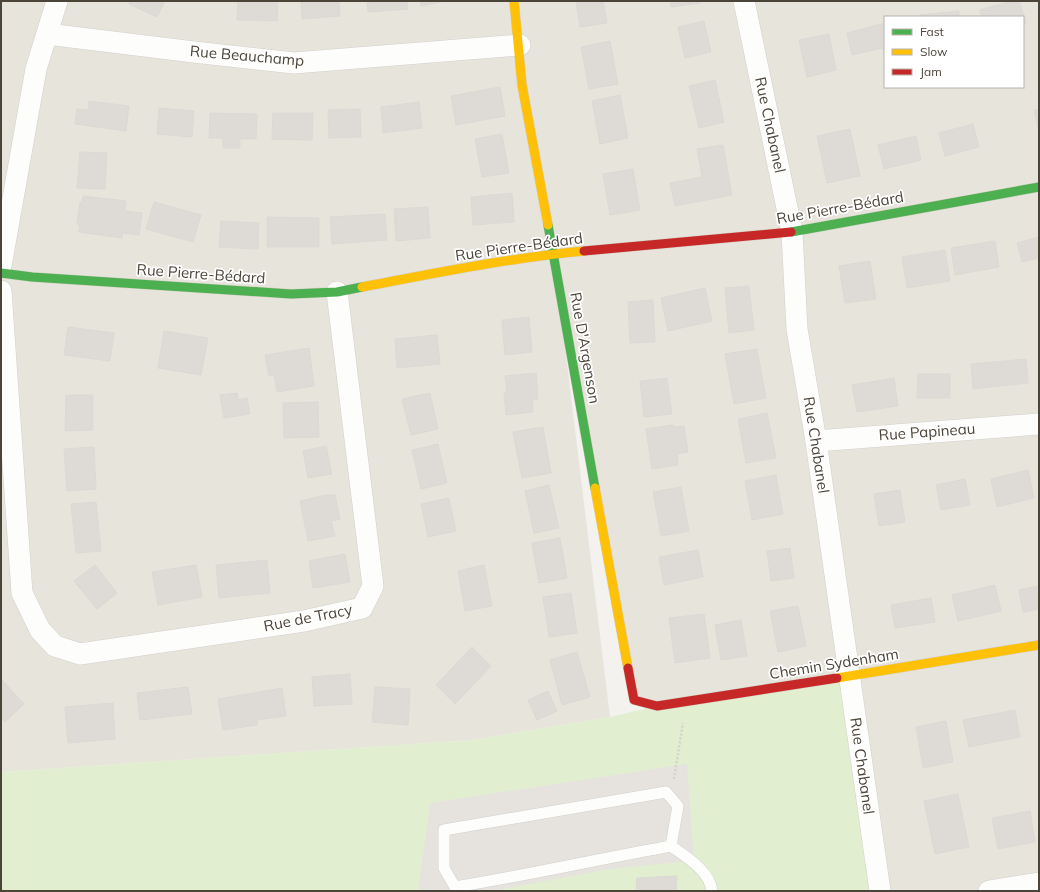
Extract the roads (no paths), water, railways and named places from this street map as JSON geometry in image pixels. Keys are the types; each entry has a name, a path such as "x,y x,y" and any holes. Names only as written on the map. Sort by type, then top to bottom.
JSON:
{"street":[{"path":"1,266 36,69 57,1"},
{"name":"Rue D'Argenson","path":"514,1 520,45 522,85 634,700"},
{"name":"Rue Chabanel","path":"744,1 792,232 797,329 816,441 880,891"},
{"name":"Rue Beauchamp","path":"47,34 294,63 520,45"},
{"name":"Rue Pierre-Bédard","path":"1,273 32,277 291,294 337,292 461,268 553,254 792,232 1039,187"},
{"name":"Rue de Tracy","path":"1,291 22,593 40,630 55,646 80,654 304,621 362,608 373,586 337,292"},
{"name":"Rue Papineau","path":"816,441 1039,424"},
{"name":"Chemin Sydenham","path":"634,700 657,706 687,702 1039,645"},
{"path":"989,891 1039,884"}],"lane":[{"path":"671,846 678,806 666,792 444,830 444,868 456,887 671,846 694,863 711,882 712,891"}]}
